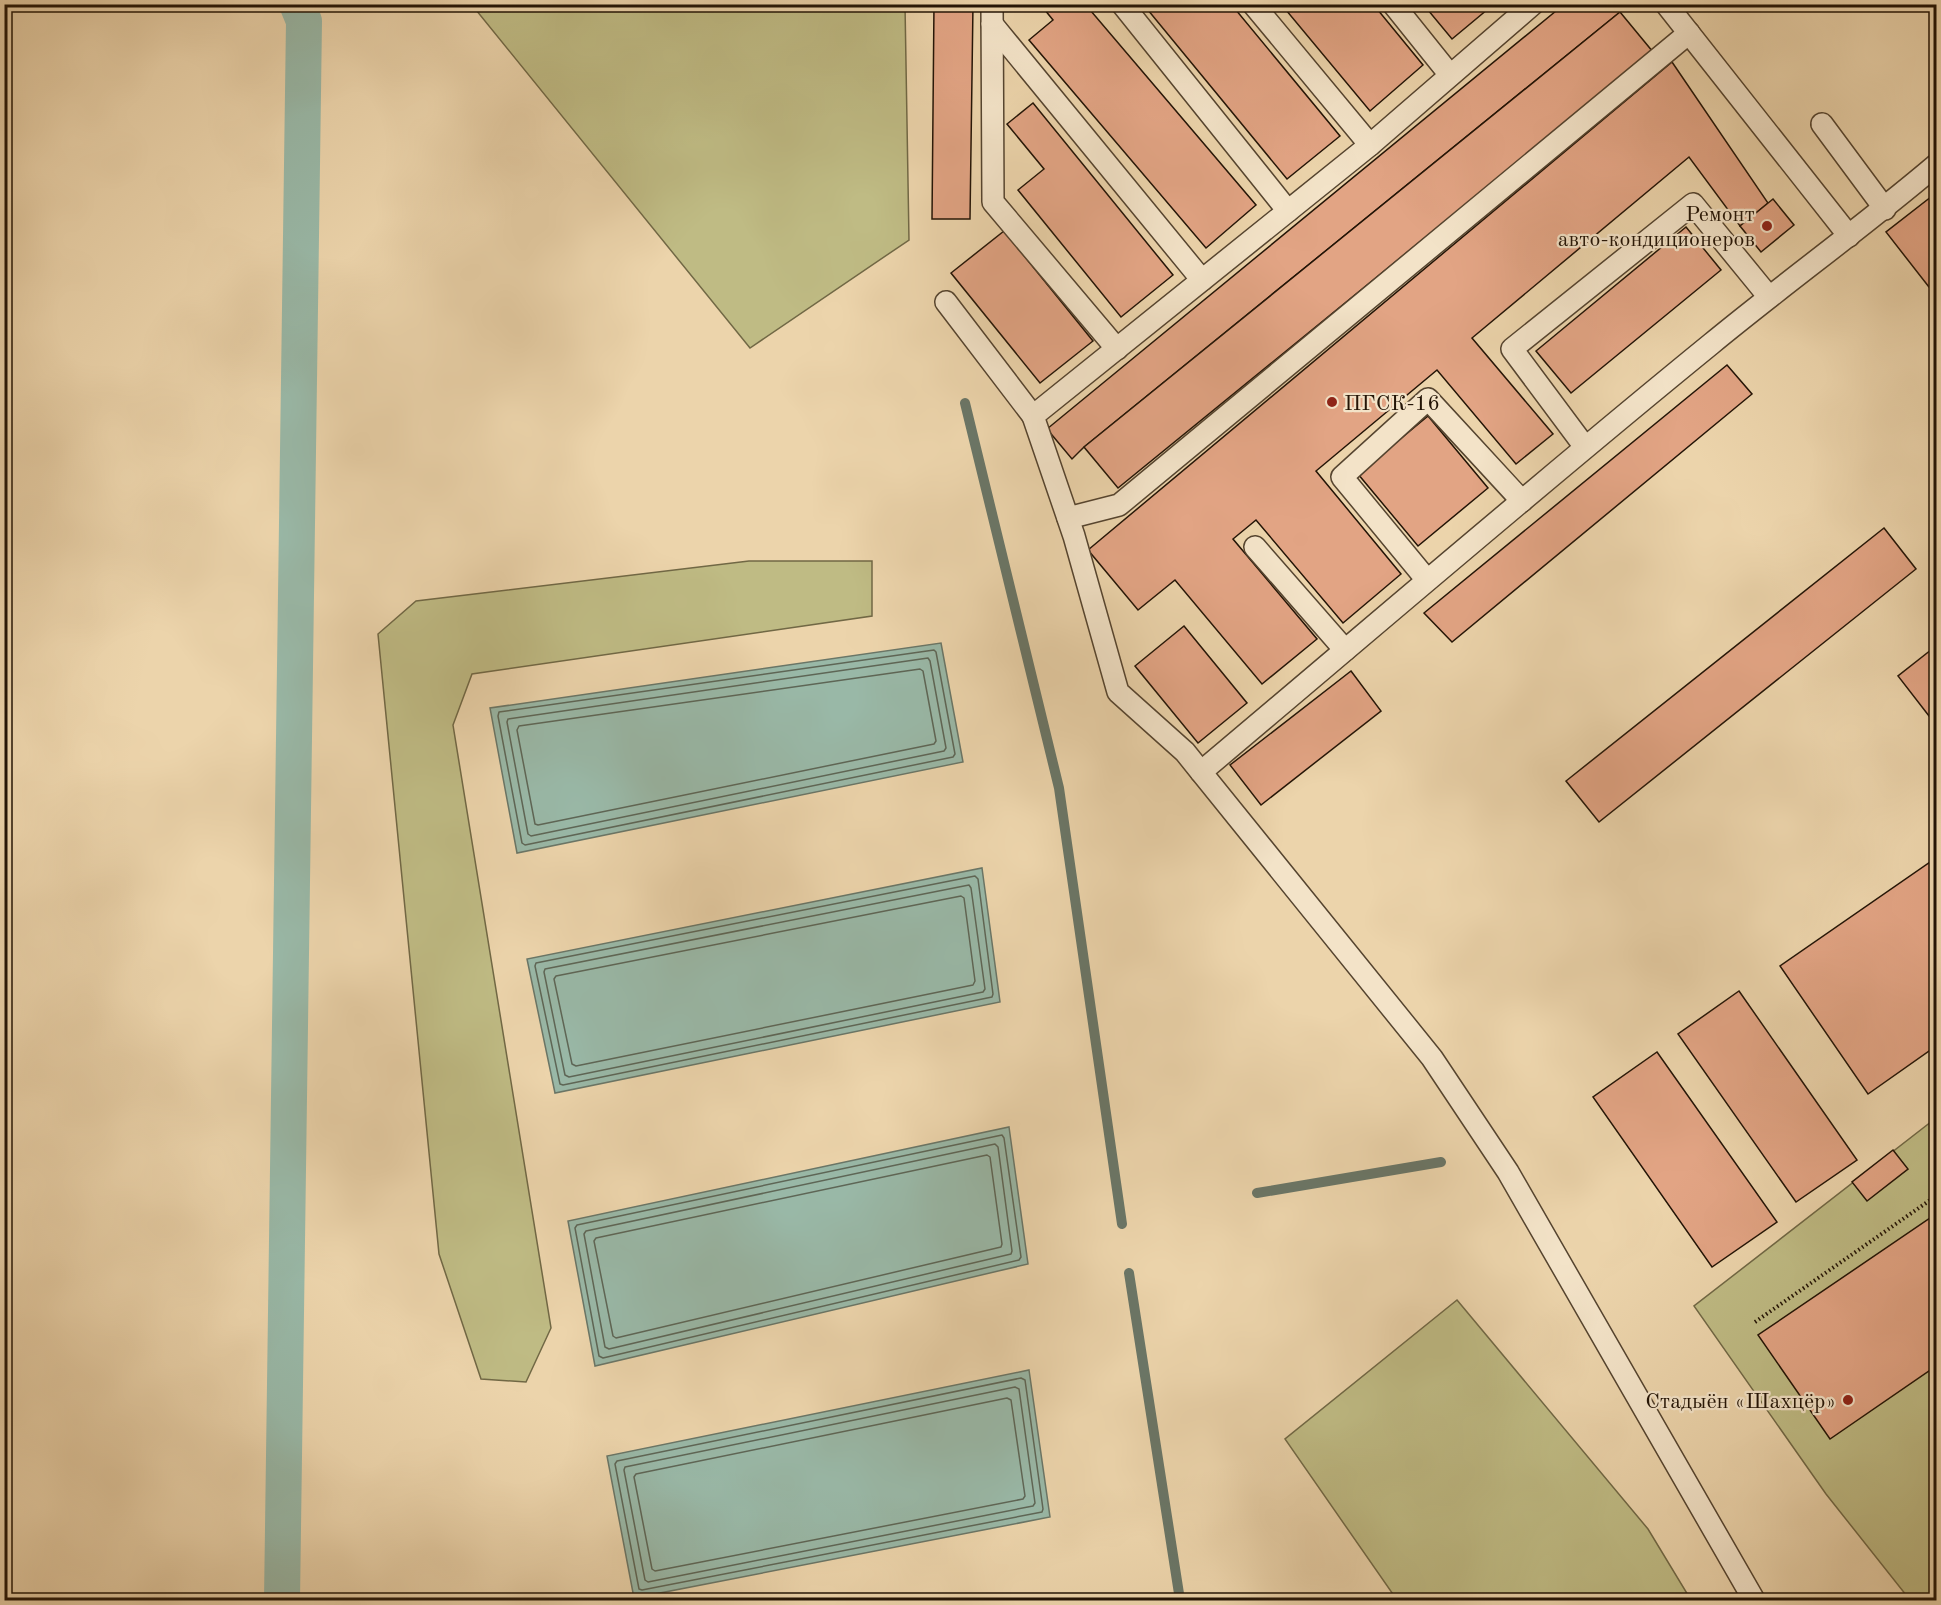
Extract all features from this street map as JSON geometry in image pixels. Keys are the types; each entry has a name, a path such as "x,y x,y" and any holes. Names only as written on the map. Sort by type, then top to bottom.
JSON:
{"lane":[{"path":"1122,4 1288,211"},
{"path":"1253,4 1370,145"},
{"path":"1393,4 1450,75"},
{"path":"1033,416 1370,145 1533,4"},
{"path":"1666,4 1849,236"},
{"path":"992,14 1202,280"},
{"path":"992,14 993,202 1117,349"},
{"path":"1068,518 1119,505 1689,33"},
{"path":"1822,124 1885,209"},
{"path":"1201,772 1585,447 1769,297 1885,209 1936,165"},
{"path":"1585,447 1512,349 1693,204 1769,297"},
{"path":"946,302 1033,416 1068,518 1118,692 1185,752 1432,1058 1508,1172 1755,1600"},
{"path":"1427,580 1342,477 1428,399 1522,501"},
{"path":"1256,547 1345,650"}],"path":[{"path":"1755,1322 1936,1196"}],"shaded area":[{"path":"472,5 905,5 909,240 750,348"},
{"path":"749,561 872,561 872,616 472,674 453,725 551,1328 526,1382 481,1379 439,1254 378,634 416,601"},
{"name":"Стадыён «Шахцёр»","path":"1936,1118 1936,1600 1910,1600 1826,1494 1694,1306"},
{"path":"1457,1300 1648,1529 1691,1600 1397,1600 1285,1439"}],"water":[{"path":"941,643 963,762 517,853 490,708"},
{"path":"982,868 1000,1002 555,1093 527,959"},
{"path":"1009,1127 1028,1264 595,1366 568,1221"},
{"path":"1029,1370 1050,1517 634,1598 607,1456"}],"building":[{"path":"934,4 973,4 970,219 932,219"},
{"path":"1040,4 1085,4 1256,205 1206,248 1029,40 1053,20"},
{"path":"1143,4 1231,4 1340,136 1287,179"},
{"path":"1281,4 1373,4 1423,65 1370,111"},
{"path":"1423,4 1494,4 1452,39"},
{"path":"1560,4 1614,4 1620,12 1072,459 1047,429 1562,6"},
{"path":"1620,12 1653,52 1118,488 1084,447"},
{"name":"ПГСК-16","path":"1672,62 1768,203 1740,226 1689,157 1472,338 1553,434 1516,464 1437,370 1316,471 1401,574 1343,623 1256,520 1233,539 1317,639 1262,684 1175,580 1138,610 1088,550"},
{"path":"1033,103 1173,275 1121,317 1018,190 1044,169 1007,124"},
{"path":"1936,193 1936,296 1886,232"},
{"name":"Ремонт авто-кондиционеров","path":"1773,199 1794,225 1761,252 1740,226"},
{"path":"1686,227 1721,270 1571,393 1536,351"},
{"path":"1004,231 1093,341 1040,383 951,273"},
{"path":"1727,365 1752,394 1452,642 1424,613"},
{"path":"1428,416 1488,488 1418,546 1358,474"},
{"path":"1884,528 1916,569 1599,822 1566,781"},
{"path":"1184,626 1247,703 1198,743 1135,666"},
{"path":"1936,646 1936,725 1898,676"},
{"path":"1351,671 1381,711 1261,805 1230,765"},
{"path":"1936,858 1936,1046 1868,1094 1780,966"},
{"path":"1739,991 1857,1160 1796,1202 1678,1034"},
{"path":"1657,1052 1777,1222 1712,1267 1593,1097"},
{"path":"1893,1150 1908,1169 1867,1201 1852,1182"},
{"path":"1936,1214 1936,1366 1830,1439 1758,1335"}],"waterway":[{"path":"282,1600 304,21 297,4"},
{"path":"965,403 1059,788 1122,1224"},
{"path":"1257,1193 1441,1162"},
{"path":"1129,1273 1180,1600"}],"place":[{"name":"Ремонт авто-кондиционеров","path":"1767,226"},
{"name":"ПГСК-16","path":"1332,402"},
{"name":"Стадыён «Шахцёр»","path":"1848,1400"}]}
